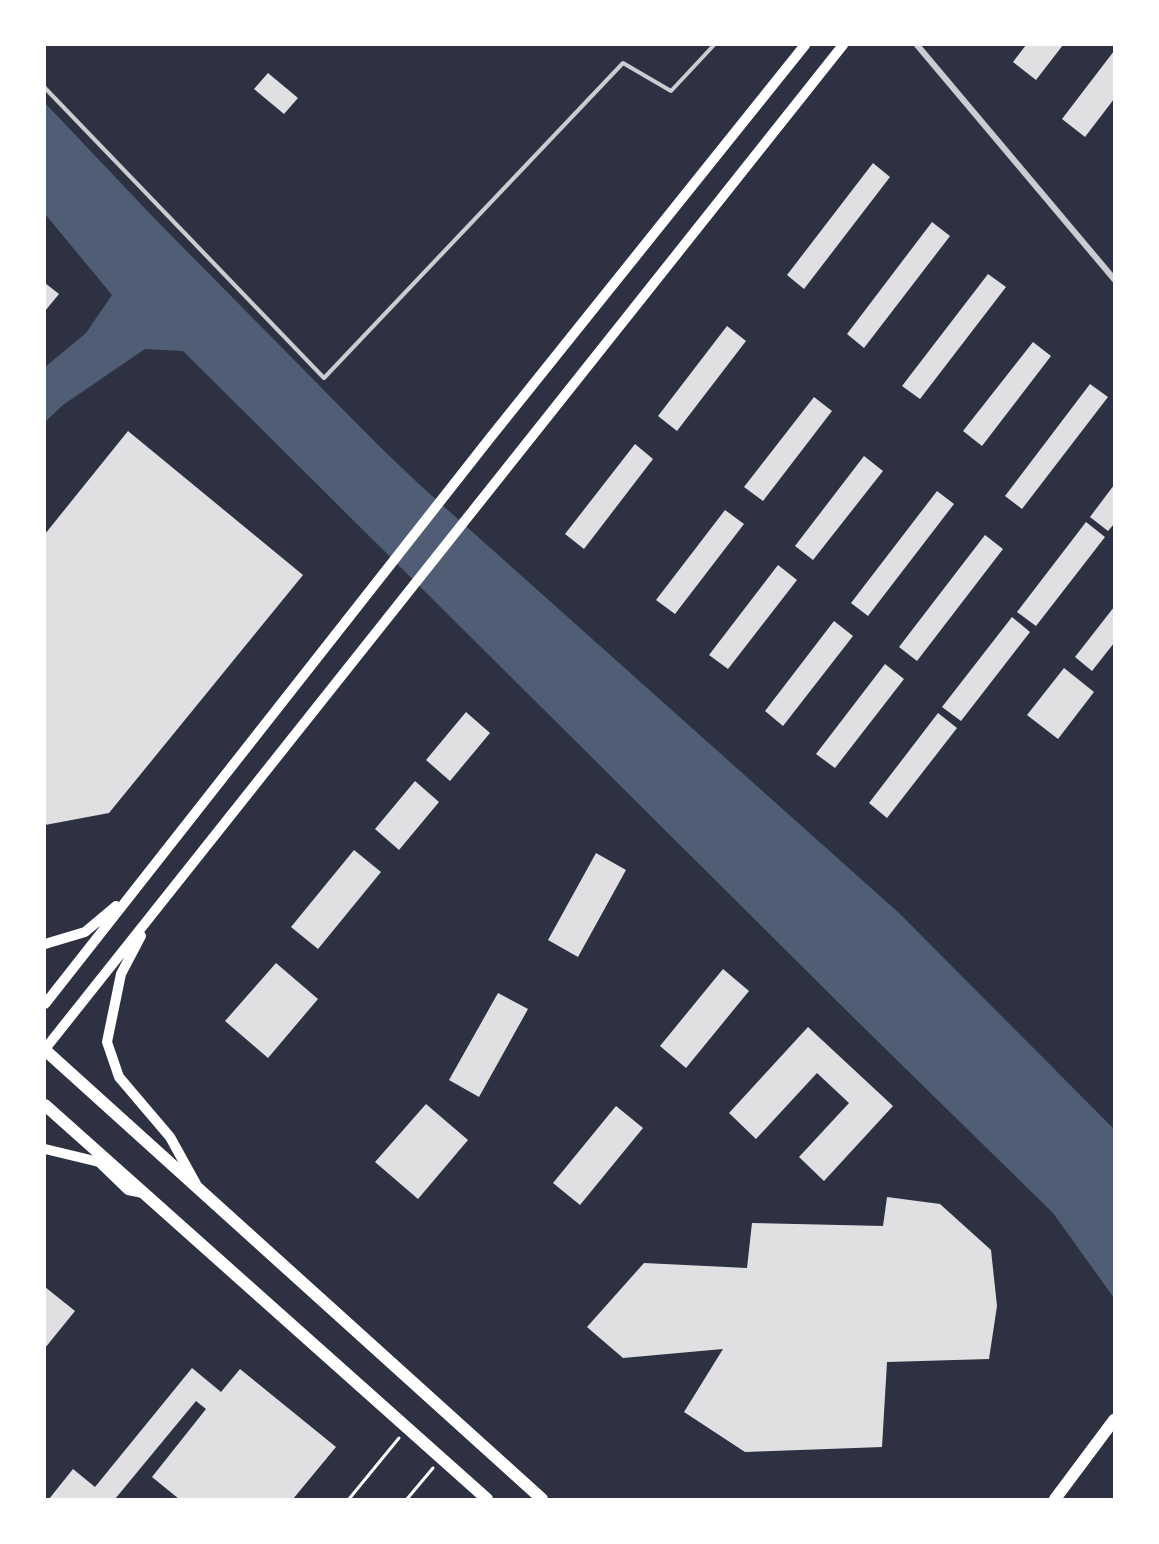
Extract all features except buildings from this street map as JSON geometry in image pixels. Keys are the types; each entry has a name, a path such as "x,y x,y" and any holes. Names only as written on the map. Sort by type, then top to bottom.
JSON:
{"main road":[{"path":"45,1004 490,438 805,45"},
{"path":"542,1499 45,1050 843,45"},
{"path":"45,944 85,932 132,893"},
{"path":"154,912 121,974 107,1042 119,1077 170,1137 199,1189"},
{"path":"45,1105 487,1499"},
{"path":"45,1149 99,1162 128,1190 143,1193"},
{"path":"1055,1499 1114,1420"}],"street":[{"path":"917,45 1114,279"}],"lane":[{"path":"45,88 324,378 623,63 671,91 714,45"}],"path":[{"path":"349,1499 407,1428"},
{"path":"407,1499 441,1458"}],"water":[{"path":"45,103 156,220 379,446 899,913 1114,1129 1114,1298 1053,1213 183,351 145,349 63,405 45,422 45,367 86,333 112,295 45,214"}]}
